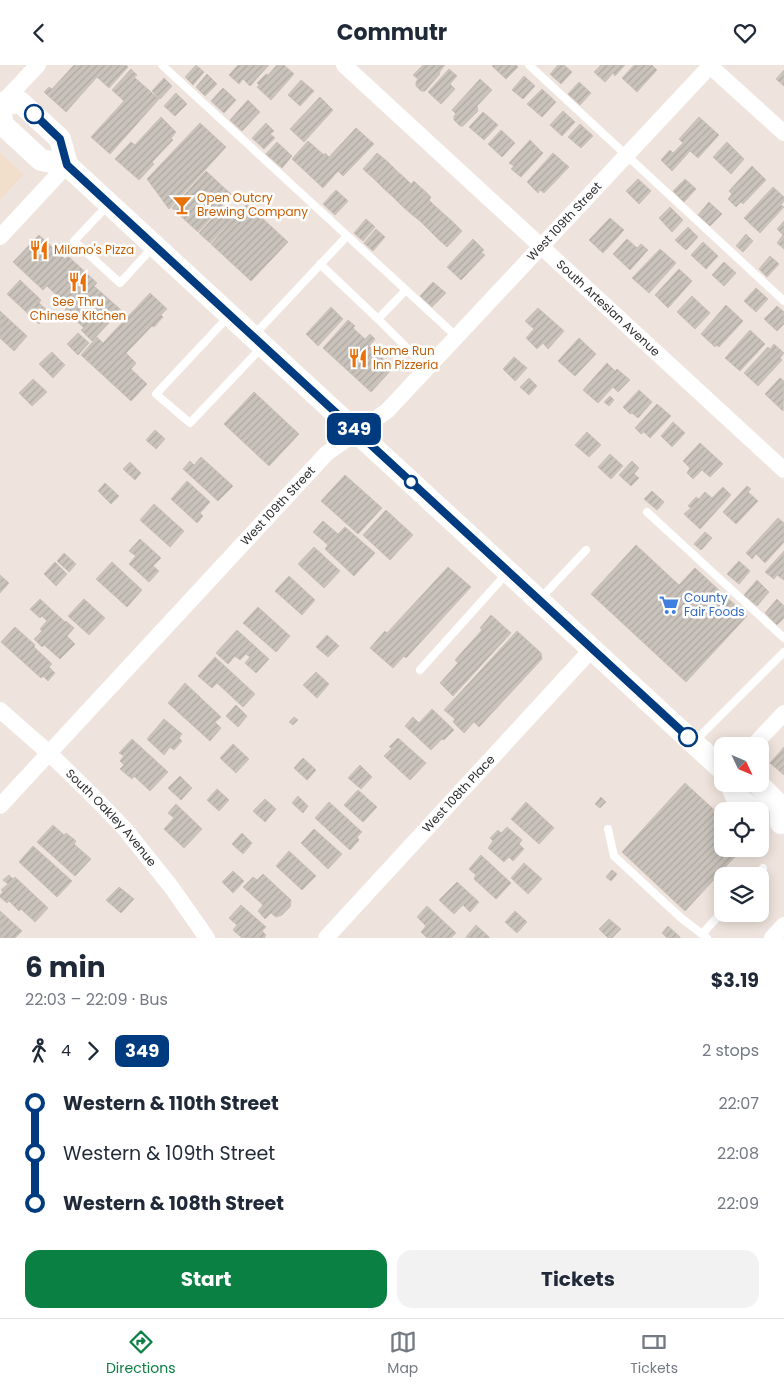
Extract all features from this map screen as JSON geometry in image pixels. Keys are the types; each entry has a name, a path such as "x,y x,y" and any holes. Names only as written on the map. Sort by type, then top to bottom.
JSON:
{"main road":[{"path":"1,104 2,123 21,142 41,160 67,165 714,761"},
{"path":"735,793 744,802"},
{"path":"767,793 781,807 775,821"}],"street":[{"path":"1,104 38,65"},
{"name":"South Artesian Avenue","path":"344,65 784,470"},
{"path":"710,65 784,133"},
{"name":"West 109th Street","path":"0,806 326,453 387,411 710,65"},
{"path":"0,237 67,165"},
{"name":"West 108th Place","path":"326,938 592,649"},
{"name":"South Oakley Avenue","path":"0,710 49,753 125,829 172,888 207,938"},
{"path":"761,737 784,713"},
{"path":"772,938 784,925"}],"lane":[{"path":"162,65 457,337"},
{"path":"529,65 784,301"},
{"path":"109,203 74,241 120,283 155,246"},
{"path":"230,315 156,394 190,423 320,264 347,236"},
{"path":"320,264 428,368"},
{"path":"378,319 406,290"},
{"path":"647,512 784,638"},
{"path":"539,600 586,550"},
{"path":"420,670 508,571"},
{"path":"694,742 784,653"},
{"path":"608,829 614,856 680,917 705,936 715,922"}],"shaded area":[{"path":"0,153 24,174 0,200"}],"building":[{"path":"74,65 126,65 128,67 109,88 97,77 66,112 44,92 49,87 52,89"},
{"path":"196,65 204,72 193,85 185,77"},
{"path":"238,65 269,65 250,86 243,79 239,84 229,75"},
{"path":"277,65 284,65 294,74 271,100 257,87 259,85 257,83"},
{"path":"423,65 445,65 425,91 421,91 416,86 418,79 413,75"},
{"path":"493,65 516,65 518,67 506,79"},
{"path":"558,65 564,65 572,72 561,84 550,74"},
{"path":"601,65 625,65 615,76 613,73 605,82 594,72"},
{"path":"634,65 652,65 657,70 637,92 622,78"},
{"path":"131,69 137,75 134,77 159,99 110,154 91,137 124,101 112,90"},
{"path":"449,69 457,76 450,84 455,89 441,104 428,92"},
{"path":"784,70 784,86 776,79"},
{"path":"207,74 217,84 205,96 196,87"},
{"path":"524,76 535,86 523,99 512,90"},
{"path":"164,78 172,86 160,99 152,91"},
{"path":"480,79 492,90 477,106 478,111 463,126 460,126 454,120 456,114 452,110"},
{"path":"301,80 314,91 300,106 288,95"},
{"path":"579,82 591,93 580,105 568,94"},
{"path":"223,88 236,100 224,113 211,101"},
{"path":"542,89 556,102 542,117 527,104"},
{"path":"176,93 187,104 175,116 164,106"},
{"path":"320,97 333,110 304,142 290,129"},
{"path":"248,100 260,112 242,131 230,120"},
{"path":"563,111 575,122 562,136 550,125"},
{"path":"483,112 498,125 484,140 469,127"},
{"path":"161,117 176,132 171,138 173,140 152,162 154,164 139,180 115,159 131,142 135,145"},
{"path":"699,117 719,135 698,158 690,151 672,171 661,160 670,150 673,153 683,143 679,139"},
{"path":"200,123 226,147 169,209 147,179"},
{"path":"266,123 274,131 270,134 275,138 264,149 252,138"},
{"path":"580,124 593,136 581,148 568,137"},
{"path":"356,128 374,144 343,176 338,171 323,188 292,159 308,141 329,157"},
{"path":"501,130 515,143 502,157 488,144"},
{"path":"530,140 543,153 521,177 511,169 514,166 509,163"},
{"path":"277,142 292,156 282,168 266,154"},
{"path":"727,142 744,159 731,174 713,157"},
{"path":"377,153 388,162 374,179 363,169"},
{"path":"553,153 569,167 544,193 540,190 538,193 527,182"},
{"path":"388,162 397,171 383,188 374,179"},
{"path":"752,166 766,180 743,204 741,202 736,207 728,199 732,194 729,191"},
{"path":"206,171 232,195 198,232 172,208"},
{"path":"397,171 407,180 392,196 383,188"},
{"path":"638,179 651,191 639,204 626,191"},
{"path":"685,179 696,189 684,202 673,191"},
{"path":"407,180 411,184 414,181 418,185 401,205 392,196"},
{"path":"418,185 427,193 410,213 401,205"},
{"path":"773,187 784,197 781,205 784,207 760,233 744,218"},
{"path":"336,190 348,201 335,215 323,204"},
{"path":"427,193 431,197 429,200 434,205 420,221 410,213"},
{"path":"709,202 722,214 710,226 698,215"},
{"path":"247,204 288,242 251,281 211,244"},
{"path":"434,205 444,214 429,230 420,221"},
{"path":"223,207 234,218 210,243 199,233"},
{"path":"670,207 683,220 672,232 659,218"},
{"path":"444,214 453,222 438,239 429,230"},
{"path":"610,218 624,230 603,253 589,240"},
{"path":"366,219 375,227 363,241 354,233"},
{"path":"784,221 784,249 777,243 783,235 777,229"},
{"path":"453,222 462,231 447,247 438,239"},
{"path":"688,227 698,237 686,250 675,240"},
{"path":"376,229 385,237 373,251 364,243"},
{"path":"746,234 753,241 743,252 736,246"},
{"path":"39,235 65,259 68,256 97,283 94,286 121,310 92,341 81,330 84,328 65,310 68,306 47,286 43,290 13,262"},
{"path":"473,239 484,250 481,252 485,255 461,280 447,267"},
{"path":"627,239 637,248 641,244 648,250 630,270 613,254"},
{"path":"703,242 718,256 706,269 691,255"},
{"path":"660,249 676,263 649,293 632,278"},
{"path":"770,256 779,264 767,277 759,269"},
{"path":"724,262 736,273 724,286 712,275"},
{"path":"679,269 692,281 668,308 655,295"},
{"path":"20,280 41,300 39,303 49,312 39,324 7,294"},
{"path":"433,282 446,293 432,307 420,296"},
{"path":"756,288 768,299 756,312 744,301"},
{"path":"150,293 167,309 154,327 152,326 126,353 136,363 131,369 147,384 131,401 81,355 97,337 103,343"},
{"path":"692,296 710,313 695,329 677,312"},
{"path":"726,305 743,321 719,347 716,345 715,347 701,334"},
{"path":"777,306 784,312 784,324 777,331 764,319"},
{"path":"331,307 343,319 318,346 306,334"},
{"path":"538,308 564,331 548,349 543,343 537,349 526,338 534,329 525,321"},
{"path":"0,311 27,336 14,351 0,338"},
{"name":"Home Run Inn Pizzeria","path":"348,320 355,326 353,328 365,339 370,334 375,339 369,346 393,368 371,392 323,348"},
{"path":"750,330 765,344 740,371 725,358"},
{"path":"78,333 89,343 78,355 67,344"},
{"path":"579,338 596,354 575,376 558,361"},
{"path":"774,344 784,353 780,358 782,360 758,386 744,373 768,347 770,349"},
{"path":"52,352 65,365 53,378 39,364"},
{"path":"514,357 527,368 515,381 503,369"},
{"path":"607,363 615,371 617,369 630,380 618,392 613,387 598,403 583,390"},
{"path":"529,378 537,386 529,395 520,387"},
{"path":"780,378 784,381 783,411 765,394"},
{"path":"33,379 47,392 32,406 19,393"},
{"path":"639,390 652,402 638,418 632,413 630,414 623,407"},
{"path":"254,392 299,434 269,466 224,424"},
{"path":"610,396 614,400 609,406 604,402"},
{"path":"657,404 671,416 650,438 644,432 641,434 635,428"},
{"path":"673,422 685,433 672,447 661,436"},
{"path":"155,430 165,439 156,449 146,440"},
{"path":"587,432 601,445 589,457 575,445"},
{"path":"700,443 723,464 710,477 702,470 693,479 687,473 690,468 683,461"},
{"path":"610,454 623,466 611,479 598,467"},
{"path":"201,457 233,486 218,501 183,469 190,461 194,465"},
{"path":"632,461 639,468 634,474 639,478 631,486 619,475"},
{"path":"130,462 141,473 135,480 123,469"},
{"path":"345,475 382,508 358,534 321,501"},
{"path":"187,481 210,502 200,513 203,516 197,523 171,499"},
{"path":"105,483 119,496 111,504 98,491"},
{"path":"747,486 751,489 748,492 758,501 736,524 723,512"},
{"path":"723,487 731,495 700,529 684,514 691,508 688,506 696,497 699,499 705,492 712,498"},
{"path":"652,491 664,502 657,510 644,499"},
{"path":"154,504 184,531 170,547 140,520"},
{"path":"386,510 413,535 390,560 363,535"},
{"path":"778,518 784,523 784,542 765,563 756,554 752,559 746,553"},
{"path":"323,521 338,534 345,527 375,553 354,576 325,549 328,545 313,532"},
{"path":"705,532 712,538 701,550 694,544"},
{"path":"140,539 161,558 153,566 159,571 149,582 129,564 136,556 129,551"},
{"name":"County Fair Foods","path":"636,545 679,585 695,568 747,616 686,682 591,594"},
{"path":"314,547 340,571 324,588 298,564"},
{"path":"784,551 784,580 777,575 774,579 765,572"},
{"path":"64,553 76,564 69,572 57,561"},
{"path":"739,561 750,571 739,584 727,574"},
{"path":"55,562 67,574 56,586 44,574"},
{"path":"112,562 142,590 127,607 96,579"},
{"path":"448,567 471,587 406,658 404,656 393,668 370,648 385,631 387,633"},
{"path":"0,575 9,583 0,593"},
{"path":"289,576 315,600 302,615 275,591"},
{"path":"757,580 769,592 757,606 744,595"},
{"path":"40,599 74,628 67,636 75,644 60,659 34,639 42,631 40,629 47,621 42,616 40,618 30,609"},
{"path":"84,599 105,618 89,635 68,616"},
{"path":"777,599 784,606 784,618 777,625 765,613"},
{"path":"258,607 290,636 276,652 243,623"},
{"path":"491,615 511,633 453,696 440,683 458,663 455,660 482,630 480,628"},
{"path":"15,627 52,664 49,667 55,673 48,681 43,676 41,678 1,642"},
{"path":"237,630 269,659 256,673 245,663 250,657 246,654 240,660 235,656 228,664 216,653"},
{"path":"517,631 541,653 542,659 479,727 474,722 464,733 453,722 455,719 444,710"},
{"path":"327,635 339,646 328,657 316,647"},
{"path":"215,657 255,694 243,707 217,683 212,688 198,676"},
{"path":"316,672 329,684 317,698 303,685"},
{"path":"185,683 221,717 215,722 221,728 210,741 168,703"},
{"path":"236,705 247,716 238,727 226,716"},
{"path":"432,709 454,730 431,750 405,726 413,717 419,723"},
{"path":"294,717 298,720 293,725 289,722"},
{"path":"164,719 182,734 179,738 182,741 174,750 170,747 164,755 147,739"},
{"path":"398,738 426,763 410,780 384,756 392,748 389,747"},
{"path":"132,739 168,772 150,791 134,776 132,779 120,769 124,765 120,761 124,756 119,753"},
{"path":"233,744 249,759 236,773 220,758"},
{"path":"784,747 784,775 770,763"},
{"path":"303,758 316,770 307,780 294,768"},
{"path":"360,765 372,777 361,789 348,778"},
{"path":"180,776 192,788 181,800 168,788"},
{"path":"685,783 714,810 714,857 735,857 725,867 714,867 714,879 685,911 622,852"},
{"path":"217,789 229,800 219,811 207,800"},
{"path":"358,790 377,807 363,822 344,805"},
{"path":"298,796 308,806 303,813 292,803"},
{"path":"601,797 606,802 600,808 595,804"},
{"path":"265,799 276,809 265,822 253,811"},
{"path":"329,802 362,832 357,837 359,840 350,850 315,818"},
{"path":"526,802 554,828 539,844 511,819"},
{"path":"176,804 202,829 184,848 164,829 174,818 168,813"},
{"path":"53,825 64,835 66,833 76,841 74,844 91,859 75,876 37,842"},
{"path":"507,827 522,840 519,844 524,849 513,861 509,857 504,862 488,848 493,841 490,838 498,830 501,833"},
{"path":"314,829 342,854 328,869 301,843"},
{"path":"242,833 252,843 243,854 232,844"},
{"path":"33,846 72,881 57,897 19,862"},
{"path":"289,851 316,876 302,890 276,866"},
{"path":"481,855 511,883 496,899 474,879 476,875 469,869"},
{"path":"524,863 542,879 528,894 511,878"},
{"path":"612,870 617,874 611,881 606,877"},
{"path":"233,871 244,881 233,893 222,882"},
{"path":"263,874 291,900 290,907 282,915 276,917 271,913 265,919 258,911 263,905 243,887 253,877 257,880"},
{"path":"9,875 13,879 15,877 48,908 35,922 21,909 19,911 9,901 7,903 0,897 3,892 1,890 8,884 3,880"},
{"path":"457,882 479,902 470,912 463,905 454,914 439,900"},
{"path":"119,887 134,899 121,913 106,900"},
{"path":"241,905 266,927 262,931 266,935 264,938 242,938 233,930 237,925 229,918"},
{"path":"427,906 456,933 451,938 427,938 421,932 426,926 417,917"},
{"path":"0,911 22,931 15,938 0,938"},
{"path":"515,911 527,922 517,933 505,922"},
{"path":"609,919 621,929 612,938 608,938 599,929"},
{"path":"476,925 489,937 489,938 466,937"},
{"path":"668,926 680,938 667,938 662,933"}],"bus line":[{"name":"349","path":"34,114 60,139 67,165 688,737"}],"place":[{"name":"Open Outcry Brewing Company","path":"182,205"},
{"name":"Milano's Pizza","path":"39,250"},
{"name":"See Thru Chinese Kitchen","path":"78,282"},
{"name":"Home Run Inn Pizzeria","path":"358,358"},
{"name":"County Fair Foods","path":"669,605"}]}
